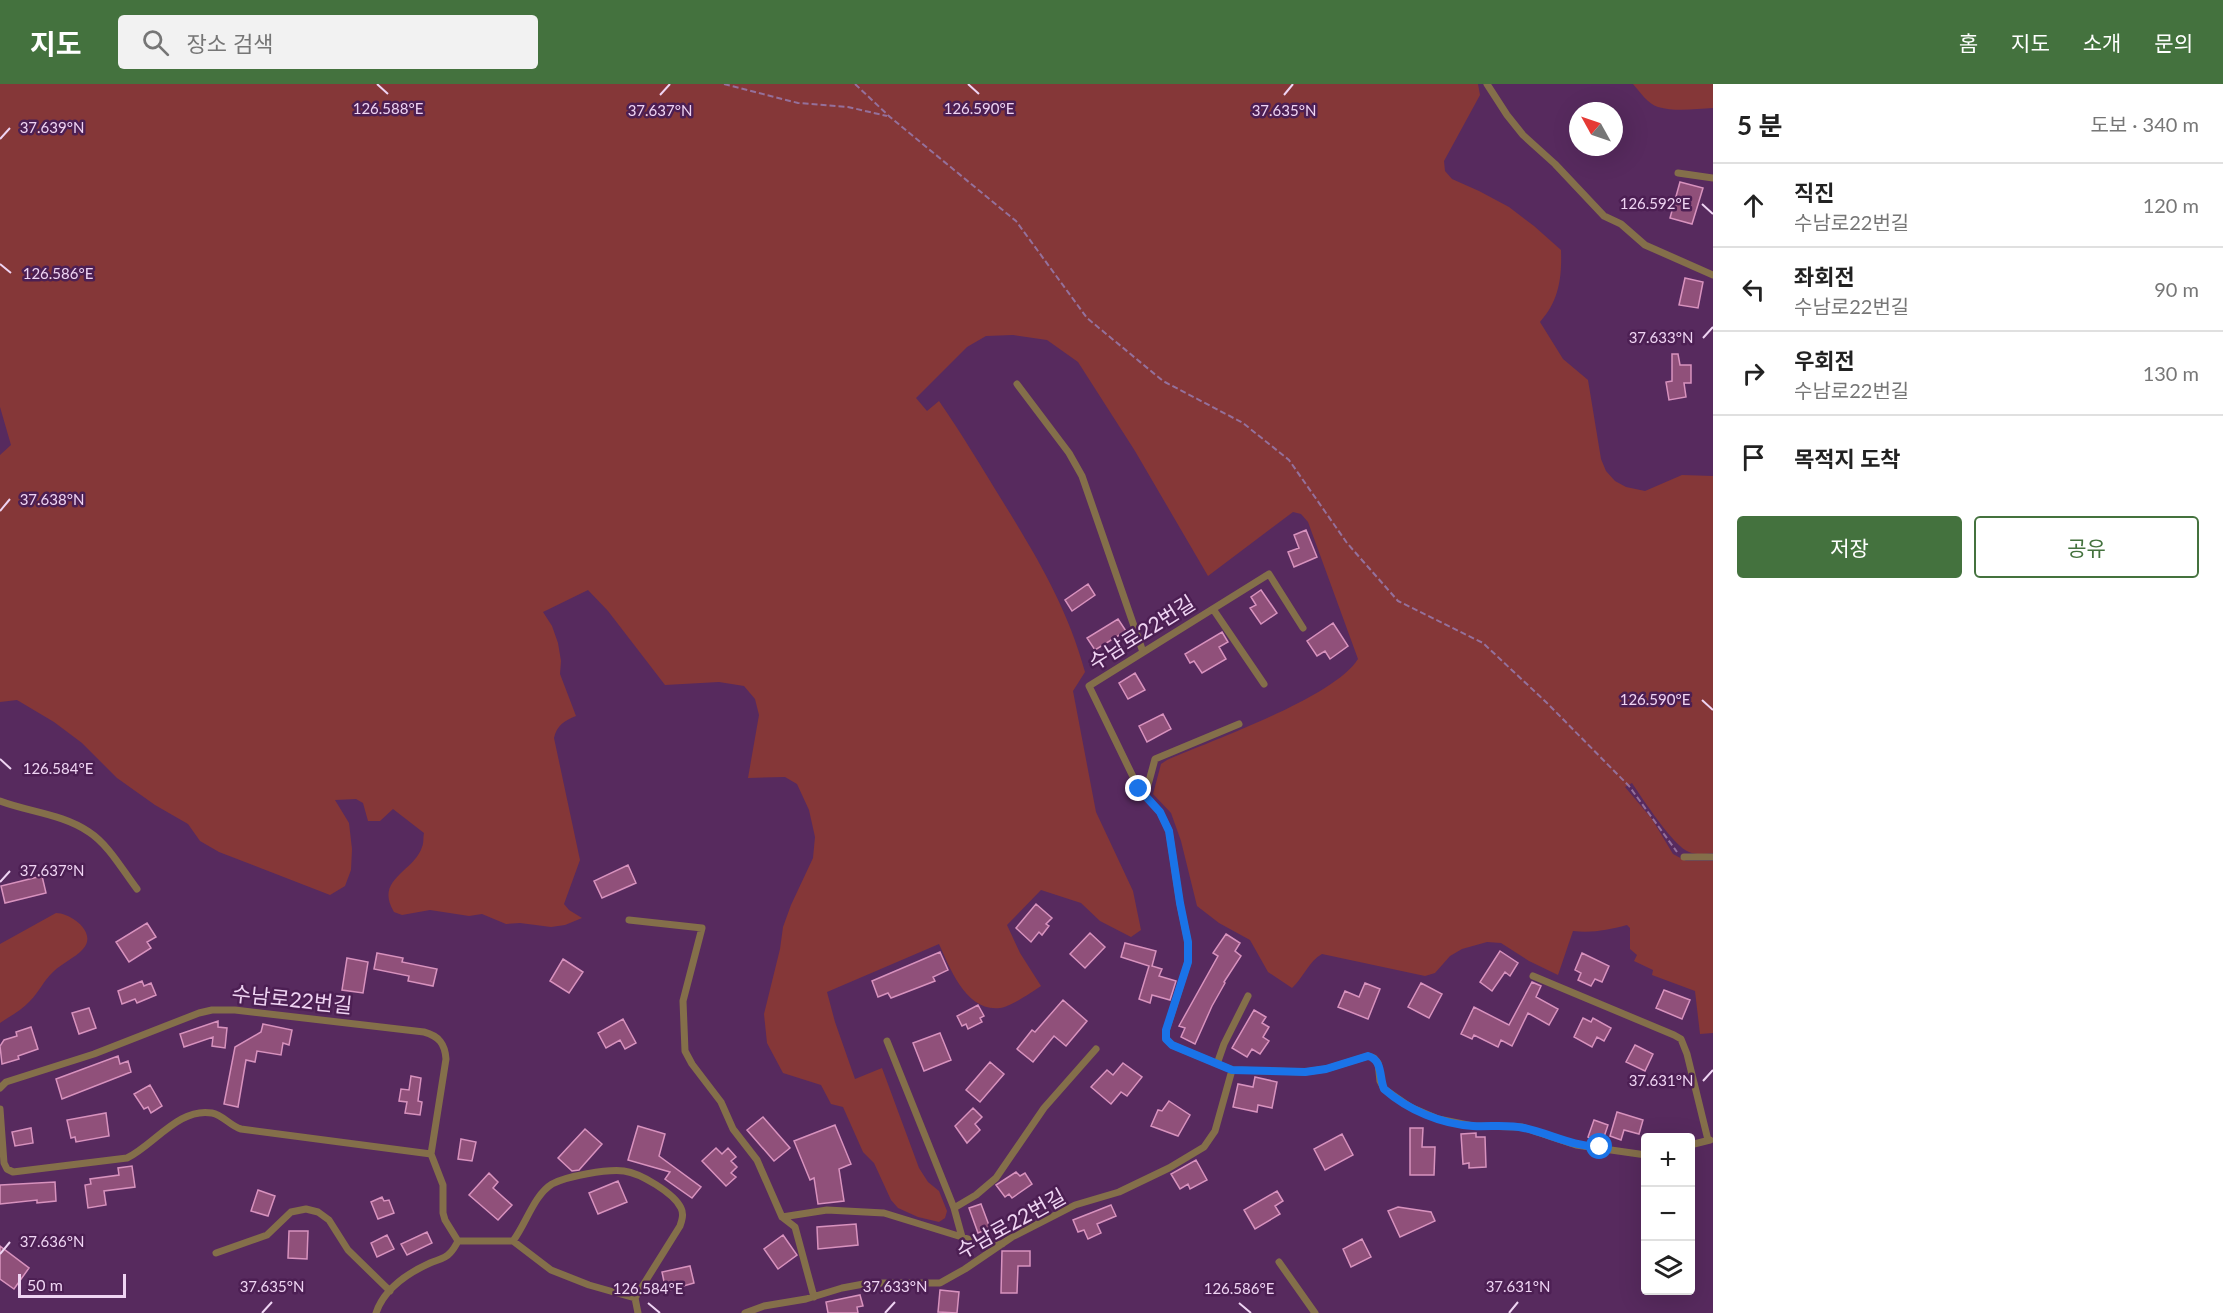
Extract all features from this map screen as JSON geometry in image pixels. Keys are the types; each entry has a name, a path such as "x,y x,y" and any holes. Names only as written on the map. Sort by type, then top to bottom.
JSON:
{"lane":[{"path":"1487,84 1523,135 1555,164 1604,216 1621,224 1645,245 1713,275"},
{"path":"1678,173 1713,178"},
{"path":"1017,384 1069,453 1082,476 1143,652"},
{"name":"수남로22번길","path":"1303,628 1269,574 1089,686 1139,789 1160,812 1169,831 1188,942 1188,962 1166,1030 1166,1039 1172,1045 1232,1070 1305,1072 1326,1069 1368,1056 1374,1058 1378,1063 1384,1089 1410,1107 1438,1119 1473,1126 1522,1127 1576,1145 1641,1154"},
{"path":"1213,609 1264,684"},
{"path":"1145,796 1155,759 1239,724"},
{"path":"0,801 57,818 89,831 106,849 137,890"},
{"path":"1684,857 1713,857"},
{"path":"629,920 702,928 683,1001 685,1051 721,1102 733,1130 757,1160 782,1217 795,1227 813,1297"},
{"path":"1533,975 1681,1039 1711,1140 1695,1143"},
{"path":"1217,1064 1224,1044 1248,996"},
{"name":"수남로22번길","path":"0,1088 6,1082 94,1054 212,1010 235,1010 424,1032 437,1037 443,1043 446,1051 431,1154 443,1185 445,1221 458,1241"},
{"path":"887,1041 954,1208 962,1237"},
{"path":"954,1208 976,1195 996,1178 1044,1108 1096,1049"},
{"name":"수남로22번길","path":"745,1313 764,1306 869,1283 940,1282 965,1269 1002,1244 1075,1205 1119,1192 1169,1168 1204,1147 1215,1131 1232,1070"},
{"path":"0,1109 4,1163 7,1169 21,1173 127,1158 139,1152 179,1120 187,1116 209,1113 218,1115 241,1129 431,1154"},
{"path":"513,1241 523,1228 538,1198 553,1184 562,1179 610,1171 634,1173 660,1188 676,1202 682,1209 683,1218 635,1298 638,1313"},
{"path":"216,1253 267,1235 291,1212 306,1209 318,1212 329,1220 348,1250 390,1291"},
{"path":"782,1217 827,1210 884,1213 978,1242 1002,1244"},
{"path":"376,1313 390,1291 402,1278 450,1254 458,1241 513,1241 551,1270 589,1285 635,1298"},
{"path":"1279,1262 1315,1313"}],"path":[{"path":"724,84 798,103 848,107 890,117"},
{"path":"855,84 890,117 1016,221 1087,318 1163,381 1243,423 1289,460 1347,543 1398,601 1483,643 1546,702 1629,786 1674,850 1684,857"}],"shaded area":[{"path":"0,84 1478,84 1480,95 1444,161 1445,171 1452,179 1509,207 1561,250 1558,289 1551,306 1540,322 1563,359 1588,380 1601,459 1606,471 1615,481 1626,487 1645,491 1682,475 1713,476 1713,853 1695,854 1683,848 1659,821 1632,783 1625,787 1652,819 1673,854 1686,861 1713,861 1713,1033 1700,1034 1695,991 1652,975 1653,970 1634,961 1637,955 1630,949 1630,928 1627,925 1600,931 1573,931 1558,975 1529,961 1501,943 1487,942 1462,949 1450,956 1435,973 1425,976 1322,954 1313,961 1292,988 1268,972 1250,940 1219,923 1197,906 1181,841 1171,813 1153,794 1161,764 1299,703 1325,688 1345,673 1358,659 1308,522 1301,514 1293,512 1208,576 1135,451 1078,362 1047,340 1013,335 986,336 967,347 916,398 927,411 939,401 1028,543 1070,626 1085,672 1073,691 1096,812 1133,891 1141,930 1131,937 1100,921 1081,903 1041,890 1007,925 1020,953 1041,986 1009,1005 1000,1008 988,1007 969,996 954,976 939,944 827,992 855,1079 882,1068 919,1168 928,1182 939,1191 947,1211 945,1218 939,1222 918,1217 898,1208 891,1200 874,1163 863,1152 843,1107 831,1104 821,1085 783,1073 767,1043 764,1014 783,927 813,858 815,837 809,810 797,784 785,777 748,778 759,715 755,699 744,686 719,682 665,685 608,611 588,590 543,612 552,626 558,643 561,661 560,674 576,716 562,724 554,738 580,860 564,904 582,918 565,925 551,927 520,923 506,924 482,914 469,916 430,910 402,915 394,912 389,901 389,891 398,876 418,856 423,845 424,833 393,809 380,821 368,821 363,803 356,799 335,800 349,823 352,849 351,870 345,886 330,895 219,852 200,841 188,824 155,805 117,778 82,743 54,722 17,700 0,702 0,455 11,445 0,407"},
{"path":"1633,84 1713,84 1713,108 1678,110 1658,107 1648,101"},
{"path":"56,913 69,916 81,925 87,937 87,943 80,952 50,975 27,1004 0,1023 0,944"}],"building":[{"path":"1680,182 1703,188 1692,224 1670,218"},
{"path":"1685,278 1703,282 1698,308 1679,305"},
{"path":"1672,354 1678,354 1680,365 1691,365 1691,383 1684,383 1686,397 1669,400 1666,382 1672,381"},
{"path":"1306,530 1317,557 1294,567 1288,552 1299,548 1294,535"},
{"path":"1088,584 1095,595 1072,611 1065,600"},
{"path":"1261,590 1277,613 1261,624 1250,608 1256,605 1251,597"},
{"path":"1118,619 1126,631 1095,650 1087,638"},
{"path":"1333,623 1348,646 1330,659 1325,651 1317,656 1307,641"},
{"path":"1222,632 1228,642 1219,647 1226,659 1202,673 1194,661 1190,663 1185,654"},
{"path":"1135,673 1145,690 1128,699 1119,683"},
{"path":"1163,714 1171,729 1147,742 1139,726"},
{"path":"628,865 636,883 602,898 594,881"},
{"path":"42,876 46,893 5,903 1,886"},
{"path":"1036,904 1052,918 1046,924 1049,926 1042,935 1039,932 1031,942 1016,928"},
{"path":"147,923 156,937 147,942 151,948 129,962 116,942"},
{"path":"1090,933 1105,947 1085,968 1070,954"},
{"path":"1226,934 1240,943 1235,951 1241,956 1224,982 1195,1044 1181,1037 1185,1028 1179,1026 1218,956 1213,953"},
{"path":"1125,943 1156,951 1152,966 1162,969 1159,976 1176,981 1170,1000 1152,995 1150,1003 1139,999 1149,966 1121,957"},
{"path":"1500,951 1518,963 1510,976 1505,972 1492,991 1480,982"},
{"path":"940,952 948,970 933,977 935,981 891,998 888,993 878,997 872,981"},
{"path":"377,953 403,958 402,962 437,969 433,986 408,981 409,976 374,969"},
{"path":"1582,953 1609,966 1602,982 1595,979 1591,986 1578,980 1581,973 1575,970"},
{"path":"347,958 368,962 363,993 342,990"},
{"path":"563,959 583,972 569,993 550,981"},
{"path":"142,981 144,986 151,983 156,995 137,1003 135,999 122,1004 118,991"},
{"path":"1532,982 1541,986 1536,997 1558,1009 1549,1025 1528,1013 1512,1046 1501,1040 1498,1047 1474,1035 1472,1039 1461,1034 1474,1007 1509,1025"},
{"path":"1365,983 1380,989 1368,1019 1338,1007 1345,991 1359,997"},
{"path":"1421,983 1442,994 1429,1018 1408,1007"},
{"path":"1664,990 1690,1000 1682,1019 1656,1008"},
{"path":"1063,1000 1087,1021 1066,1046 1054,1036 1033,1062 1017,1049 1032,1030 1035,1032"},
{"path":"978,1005 984,1016 980,1018 982,1022 968,1029 966,1024 962,1026 957,1016"},
{"path":"89,1008 96,1028 79,1034 72,1013"},
{"path":"1254,1010 1266,1017 1262,1023 1269,1027 1263,1037 1269,1041 1260,1054 1252,1049 1247,1057 1232,1048"},
{"path":"1583,1018 1591,1022 1593,1018 1611,1028 1604,1041 1597,1037 1592,1047 1574,1037"},
{"path":"623,1019 636,1043 625,1049 620,1040 606,1048 598,1033"},
{"path":"218,1021 218,1027 227,1028 225,1048 212,1046 213,1037 184,1047 180,1034"},
{"path":"263,1024 292,1030 289,1045 283,1043 281,1055 257,1051 255,1062 246,1060 238,1107 224,1104 235,1047 261,1032"},
{"path":"31,1027 38,1049 18,1056 19,1059 2,1064 0,1046 4,1040 17,1036 16,1032"},
{"path":"940,1033 951,1060 924,1071 913,1043"},
{"path":"1635,1045 1653,1054 1645,1071 1626,1062"},
{"path":"118,1056 120,1064 128,1061 131,1072 62,1099 56,1079"},
{"path":"990,1062 1004,1074 980,1102 966,1090"},
{"path":"1123,1063 1142,1077 1127,1096 1121,1092 1111,1104 1091,1087 1107,1070 1113,1075"},
{"path":"411,1076 421,1078 418,1101 422,1102 420,1115 405,1113 407,1102 399,1101 401,1089 409,1090"},
{"path":"1255,1077 1277,1082 1272,1108 1258,1105 1257,1112 1233,1107 1238,1084 1253,1087"},
{"path":"150,1085 162,1106 151,1113 148,1107 144,1109 134,1094"},
{"path":"1169,1101 1190,1115 1178,1136 1151,1126 1158,1110 1162,1111"},
{"path":"973,1108 982,1117 975,1124 980,1130 967,1143 955,1126"},
{"path":"1617,1112 1643,1120 1639,1134 1624,1130 1621,1140 1610,1136"},
{"path":"106,1113 109,1136 76,1142 75,1137 71,1138 67,1120"},
{"path":"763,1117 790,1148 774,1161 747,1130"},
{"path":"1594,1120 1608,1125 1602,1143 1588,1137"},
{"path":"835,1125 851,1164 839,1169 844,1201 818,1204 814,1178 810,1180 794,1141"},
{"path":"638,1126 665,1134 659,1156 701,1187 692,1198 665,1179 670,1172 628,1160"},
{"path":"31,1128 33,1143 15,1146 12,1132"},
{"path":"1410,1128 1423,1128 1422,1147 1435,1147 1434,1175 1410,1175"},
{"path":"585,1129 602,1144 579,1170 572,1171 558,1158"},
{"path":"1476,1133 1476,1137 1485,1137 1486,1167 1469,1168 1469,1163 1463,1164 1461,1134"},
{"path":"1342,1134 1353,1155 1325,1170 1314,1149"},
{"path":"461,1139 476,1142 472,1161 458,1159"},
{"path":"716,1148 722,1154 728,1148 736,1157 731,1161 737,1167 731,1173 736,1177 726,1186 702,1161"},
{"path":"1196,1160 1207,1180 1190,1189 1188,1184 1180,1189 1171,1174"},
{"path":"132,1166 135,1187 104,1191 106,1205 88,1208 85,1185 91,1184 90,1179 119,1175 118,1168"},
{"path":"1016,1172 1020,1176 1025,1173 1032,1184 1012,1198 1009,1194 1005,1197 996,1185"},
{"path":"489,1173 498,1182 493,1188 512,1205 498,1220 469,1195"},
{"path":"618,1181 627,1202 598,1214 589,1193"},
{"path":"55,1182 56,1201 37,1203 37,1200 0,1204 0,1185"},
{"path":"258,1190 275,1196 268,1216 251,1211"},
{"path":"1277,1191 1283,1201 1275,1206 1280,1214 1255,1229 1244,1210"},
{"path":"382,1197 384,1201 389,1200 394,1213 378,1219 371,1202"},
{"path":"981,1204 990,1228 978,1233 969,1208"},
{"path":"1111,1205 1116,1216 1097,1224 1101,1233 1088,1239 1084,1230 1078,1232 1073,1220"},
{"path":"1398,1207 1431,1212 1435,1221 1400,1237 1388,1211"},
{"path":"856,1224 858,1245 818,1249 817,1227"},
{"path":"289,1231 308,1231 307,1259 288,1258"},
{"path":"427,1232 432,1243 407,1255 401,1244"},
{"path":"387,1235 394,1249 377,1257 371,1243"},
{"path":"783,1235 797,1255 778,1269 764,1249"},
{"path":"1362,1239 1371,1257 1351,1267 1343,1249"},
{"path":"0,1246 29,1268 14,1289 0,1279"},
{"path":"1002,1251 1030,1251 1030,1266 1018,1266 1017,1293 1001,1293"},
{"path":"690,1266 694,1283 666,1291 662,1272"},
{"path":"940,1290 959,1292 957,1313 938,1312"},
{"path":"860,1295 863,1306 857,1307 858,1313 828,1313 826,1302"}],"route":[{"path":"1139,789 1160,812 1169,831 1188,942 1188,962 1166,1030 1166,1039 1172,1045 1232,1070 1305,1072 1326,1069 1368,1056 1374,1058 1378,1063 1380,1081 1384,1089 1410,1107 1438,1119 1473,1126 1522,1127 1576,1145 1600,1147"}]}
